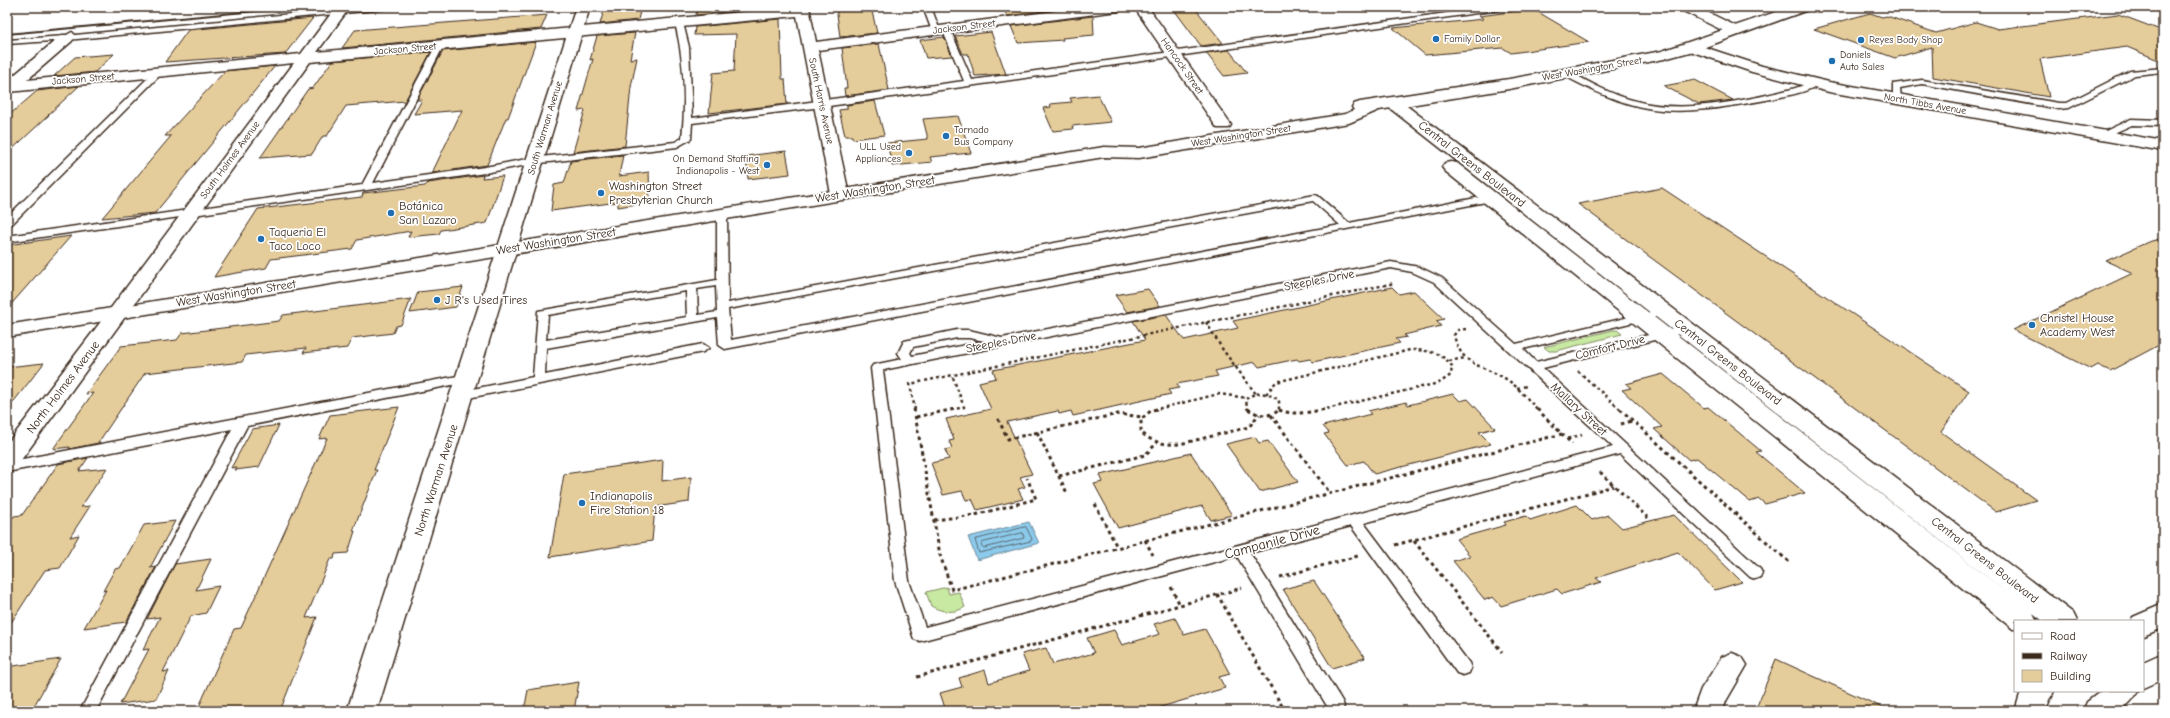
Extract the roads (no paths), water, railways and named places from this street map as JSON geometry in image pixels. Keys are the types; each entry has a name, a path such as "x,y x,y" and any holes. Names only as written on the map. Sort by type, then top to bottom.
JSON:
{"street":[{"name":"South Warman Avenue","path":"506,249 583,7"},
{"name":"Jackson Street","path":"810,47 941,30 1059,11 1118,7"},
{"name":"Hancock Street","path":"1141,7 1223,126"},
{"path":"1686,7 1735,31"},
{"name":"West Washington Street","path":"1104,152 1128,141 1335,108 1384,105 1646,59 1692,47 1803,7"},
{"name":"Jackson Street","path":"9,87 679,23 803,9"},
{"name":"South Harris Avenue","path":"803,9 840,194"},
{"name":"South Holmes Avenue","path":"119,312 341,10"},
{"path":"9,87 71,35"},
{"name":"North Tibbs Avenue","path":"1692,47 1757,69 1814,84 1897,100 2163,146"},
{"name":"West Washington Street","path":"7,331 1104,152 1139,153 1350,118 1384,105"},
{"name":"Central Greens Boulevard","path":"1384,105 1491,198 2022,620"},
{"name":"Central Greens Boulevard","path":"1384,105 1686,329 2062,620"},
{"name":"North Warman Avenue","path":"362,711 466,386 506,249"},
{"name":"North Holmes Avenue","path":"7,461 119,312"},
{"path":"2144,624 2163,615"},
{"path":"1708,711 1712,698 1732,665"},
{"path":"2144,677 2163,666"},
{"path":"2030,711 2035,694 2038,692"},
{"path":"2098,711 2121,692"}],"lane":[{"path":"7,42 386,7"},
{"path":"927,7 969,83"},
{"path":"688,121 822,104 1506,7"},
{"path":"7,239 192,211 485,170 535,160 677,144 686,139 688,121 686,47 679,23"},
{"path":"366,187 440,45"},
{"path":"1897,100 1896,86 1922,82 2059,106 2069,104 2133,73 2163,70"},
{"path":"7,223 160,72"},
{"path":"1566,73 1618,100 1646,108 1673,111 1723,106 1792,92 1814,84"},
{"path":"2102,135 2132,122 2163,123"},
{"path":"540,345 575,335 633,324 663,320 693,319 722,310 1315,198 1347,226"},
{"path":"722,214 722,310 725,345 1491,198"},
{"name":"Steeples Drive","path":"920,635 902,581 877,368 1391,265"},
{"name":"Mallary Street","path":"1391,265 1409,267 1426,272 1438,280 1534,366 1755,573"},
{"path":"539,380 542,313 575,312 605,307 661,297 691,287 722,282"},
{"path":"691,287 693,319"},
{"name":"Comfort Drive","path":"1514,348 1663,312"},
{"name":"Comfort Drive","path":"1534,366 1686,329"},
{"path":"909,362 904,350 908,344 957,334 969,334 1002,342"},
{"path":"7,467 242,423 466,386 539,380 703,348"},
{"path":"88,711 242,423"},
{"name":"Campanile Drive","path":"920,635 1623,450"},
{"path":"1354,520 1463,668"},
{"path":"1240,550 1336,706"}],"water":[{"path":"1029,522 1039,543 977,560 968,537"}],"railway":[{"path":"7,34 300,7"}],"place":[{"name":"Family Dollar","path":"1436,39"},
{"name":"Reyes Body Shop","path":"1861,40"},
{"name":"Daniels Auto Sales","path":"1832,61"},
{"name":"Tornado Bus Company","path":"946,136"},
{"name":"ULL Used Appliances","path":"909,153"},
{"name":"On Demand Staffing Indianapolis - West","path":"767,165"},
{"name":"Washington Street Presbyterian Church","path":"601,193"},
{"name":"Botánica San Lazaro","path":"391,213"},
{"name":"Taqueria El Taco Loco","path":"261,239"},
{"name":"J R's Used Tires","path":"437,300"},
{"name":"Christel House Academy West","path":"2032,325"},
{"name":"Indianapolis Fire Station 18","path":"582,503"}]}
